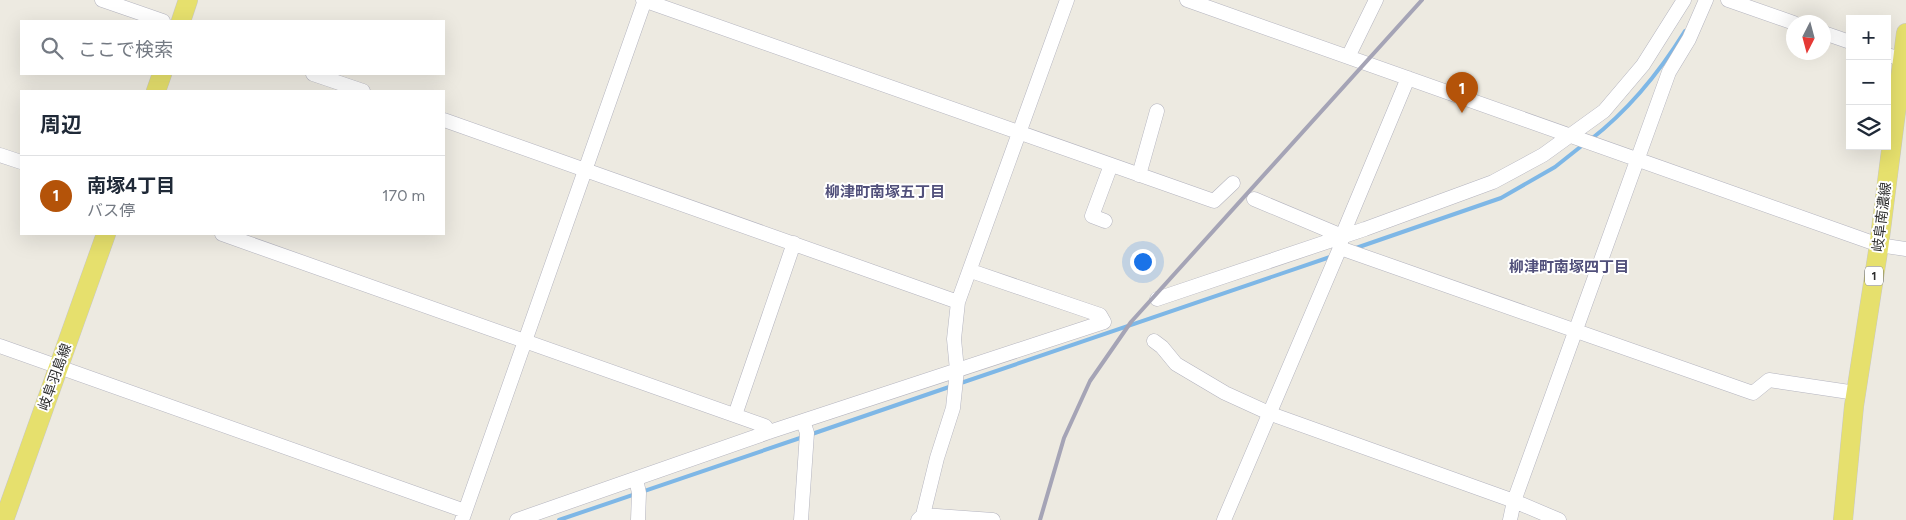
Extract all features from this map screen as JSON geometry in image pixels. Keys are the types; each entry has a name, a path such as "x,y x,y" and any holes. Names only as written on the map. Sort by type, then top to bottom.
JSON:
{"main road":[{"path":"181,20 188,0"},
{"name":"岐阜南濃線","path":"1842,520 1856,393 1879,245 1898,58 1906,33"},
{"path":"156,90 162,75"},
{"name":"岐阜羽島線","path":"4,520 106,235"}],"street":[{"path":"102,0 159,20"},
{"path":"0,346 463,515 644,0 1214,201 1233,183"},
{"path":"993,520 920,517 953,408 957,370 954,339 958,302 971,271 1067,0"},
{"path":"1187,0 1879,245 1906,249"},
{"path":"1348,57 1376,0"},
{"path":"1158,299 1341,242 1493,182 1543,155 1604,110 1643,65 1684,0"},
{"path":"1510,520 1514,501 1668,72 1689,39 1706,0"},
{"path":"1728,0 1786,20"},
{"path":"1831,35 1846,41"},
{"path":"316,75 360,90"},
{"path":"1224,520 1271,414 1408,78"},
{"path":"1139,174 1157,111"},
{"path":"445,120 958,302"},
{"path":"0,155 20,162"},
{"path":"1104,221 1092,216 1111,165"},
{"path":"1254,200 1341,242 1575,330 1753,393 1769,380 1856,393"},
{"path":"225,235 735,415 765,426 770,432"},
{"path":"735,415 794,243"},
{"path":"517,520 770,432 1104,322 1100,316 971,271"},
{"path":"1154,341 1162,347 1176,364 1225,393 1271,414 1514,501 1559,520"},
{"path":"801,520 807,433 803,422"},
{"path":"636,479 639,492 638,520"}],"waterway":[{"path":"1590,140 1618,116 1642,90 1665,62 1685,31"},
{"path":"1356,248 1501,198 1555,167 1584,144"},
{"path":"958,384 1333,256"},
{"path":"809,435 952,386"},
{"path":"559,520 803,437"}],"railway":[{"path":"1040,520 1064,438 1090,381 1131,322 1422,0"}],"place":[{"name":"南塚4丁目","path":"1462,113"}],"district":[{"name":"柳津町南塚五丁目","path":"885,192"},
{"name":"柳津町南塚四丁目","path":"1569,267"}]}
